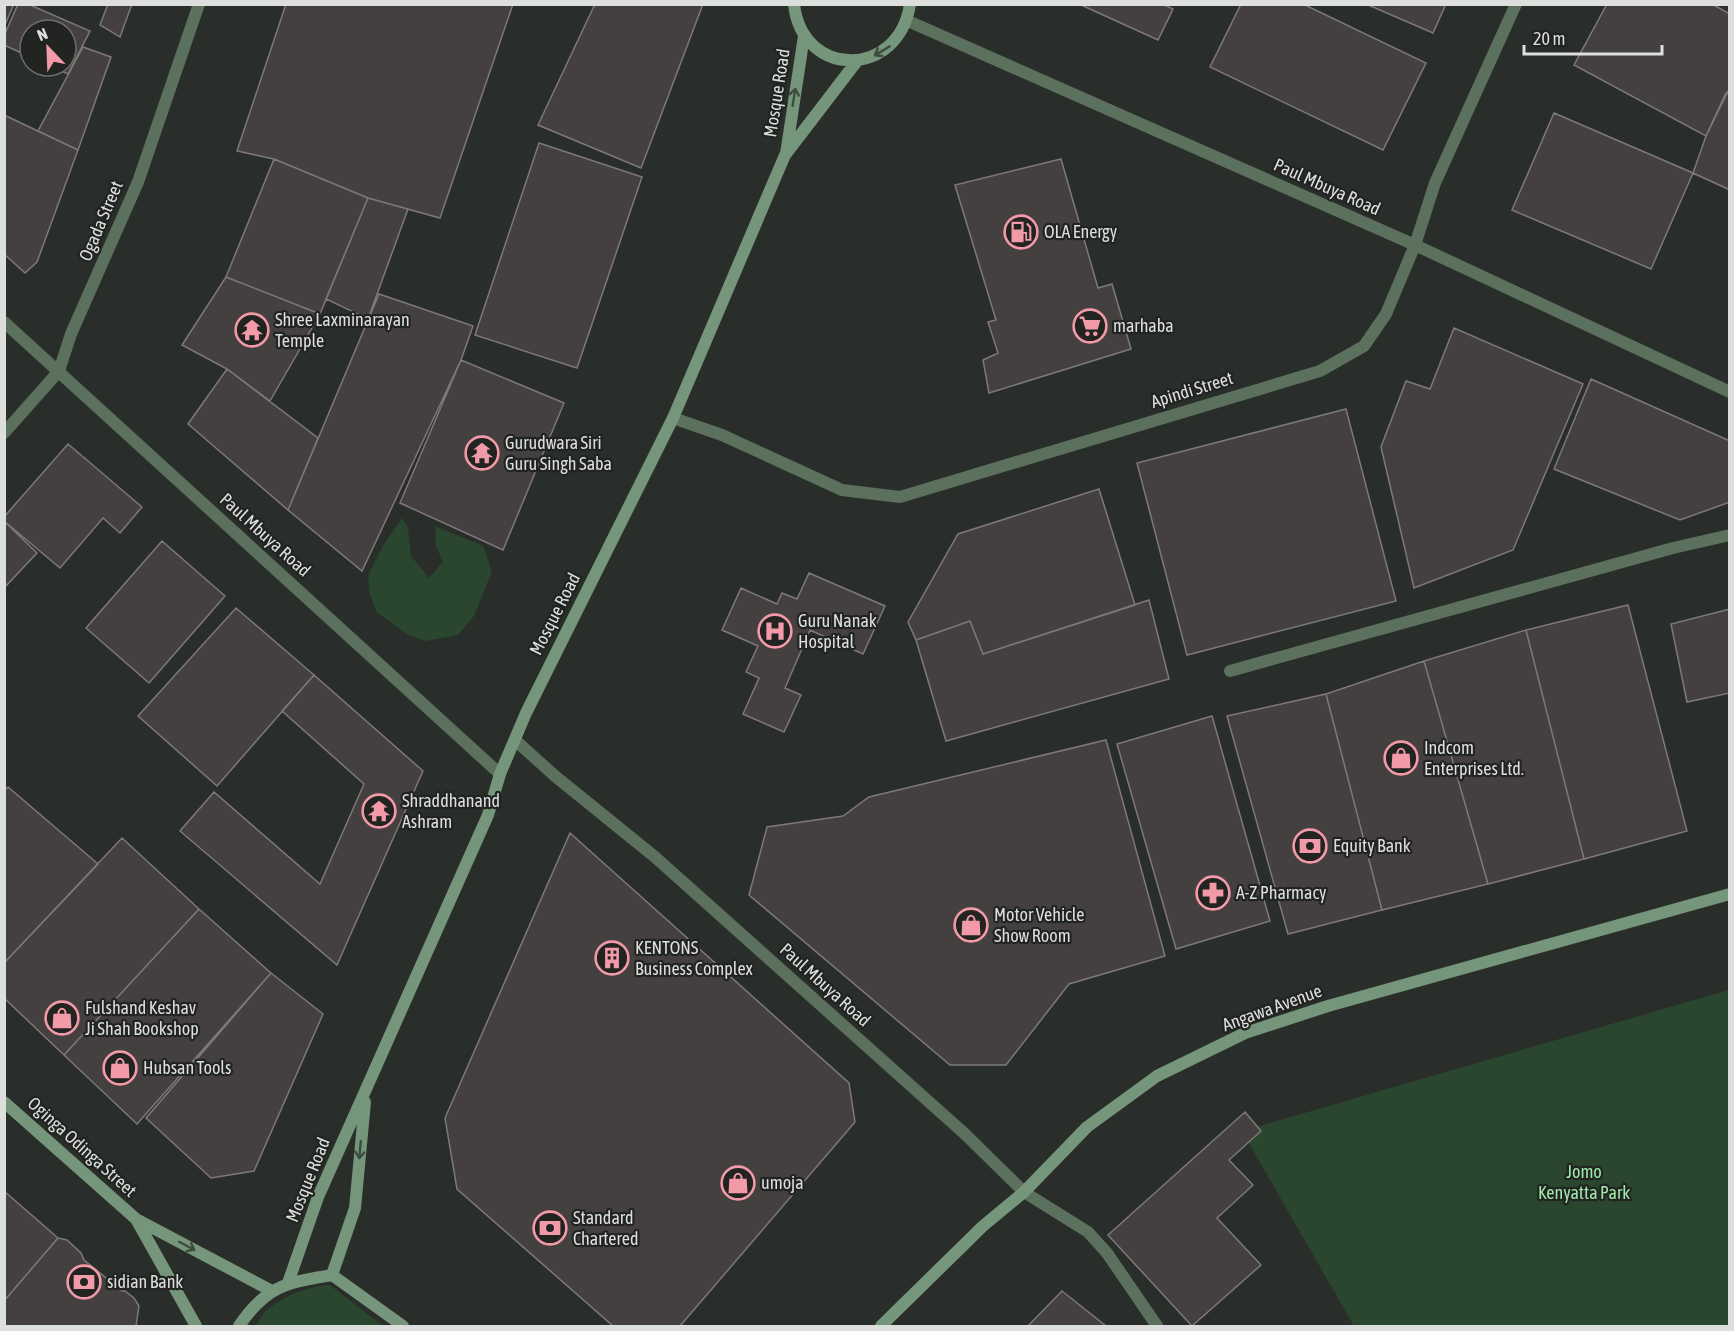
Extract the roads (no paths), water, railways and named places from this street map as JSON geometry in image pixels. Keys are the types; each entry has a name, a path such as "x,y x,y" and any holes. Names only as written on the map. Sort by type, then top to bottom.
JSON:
{"main road":[{"path":"794,4 795,19 804,36 814,47 842,60 858,61 888,48 900,36 908,21 910,4"},
{"name":"Mosque Road","path":"288,1283 318,1197 488,815 500,774 526,713 673,417 785,155 804,36"},
{"name":"Mosque Road","path":"785,155 858,61"},
{"name":"Angawa Avenue","path":"881,1326 983,1226 1024,1192 1087,1127 1157,1076 1245,1033 1328,1006 1730,894"},
{"name":"Mosque Road","path":"332,1275 355,1208 366,1092"},
{"name":"Oginga Odinga Street","path":"4,1102 136,1219"},
{"path":"136,1219 272,1291"},
{"path":"136,1219 196,1326"},
{"path":"239,1326 251,1308 272,1291 288,1283 332,1275 403,1326"}],"street":[{"name":"Ogada Street","path":"4,434 59,371 71,334 138,182 199,4"},
{"name":"Apindi Street","path":"673,417 722,435 842,490 900,497 1320,371 1364,346 1386,314 1415,245 1435,183 1516,4"},
{"name":"Paul Mbuya Road","path":"908,21 1415,245 1730,392"},
{"name":"Paul Mbuya Road","path":"4,322 500,774"},
{"path":"1230,671 1673,548 1730,535"},
{"name":"Paul Mbuya Road","path":"515,740 555,776 655,857 965,1134 1024,1192 1088,1232 1107,1253 1157,1326"}],"place":[{"name":"OLA Energy","path":"1021,232"},
{"name":"marhaba","path":"1090,326"},
{"name":"Shree Laxminarayan Temple","path":"252,330"},
{"name":"Gurudwara Siri Guru Singh Saba","path":"482,453"},
{"name":"Guru Nanak Hospital","path":"775,631"},
{"name":"Indcom Enterprises Ltd.","path":"1401,758"},
{"name":"Shraddhanand Ashram","path":"379,811"},
{"name":"Equity Bank","path":"1310,846"},
{"name":"A-Z Pharmacy","path":"1213,893"},
{"name":"Motor Vehicle Show Room","path":"971,925"},
{"name":"KENTONS Business Complex","path":"612,958"},
{"name":"Fulshand Keshav Ji Shah Bookshop","path":"62,1018"},
{"name":"Hubsan Tools","path":"120,1068"},
{"name":"umoja","path":"738,1183"},
{"name":"Standard Chartered","path":"550,1228"},
{"name":"sidian Bank","path":"84,1282"}],"park label":[{"name":"Jomo Kenyatta Park","path":"1584,1182"}]}
